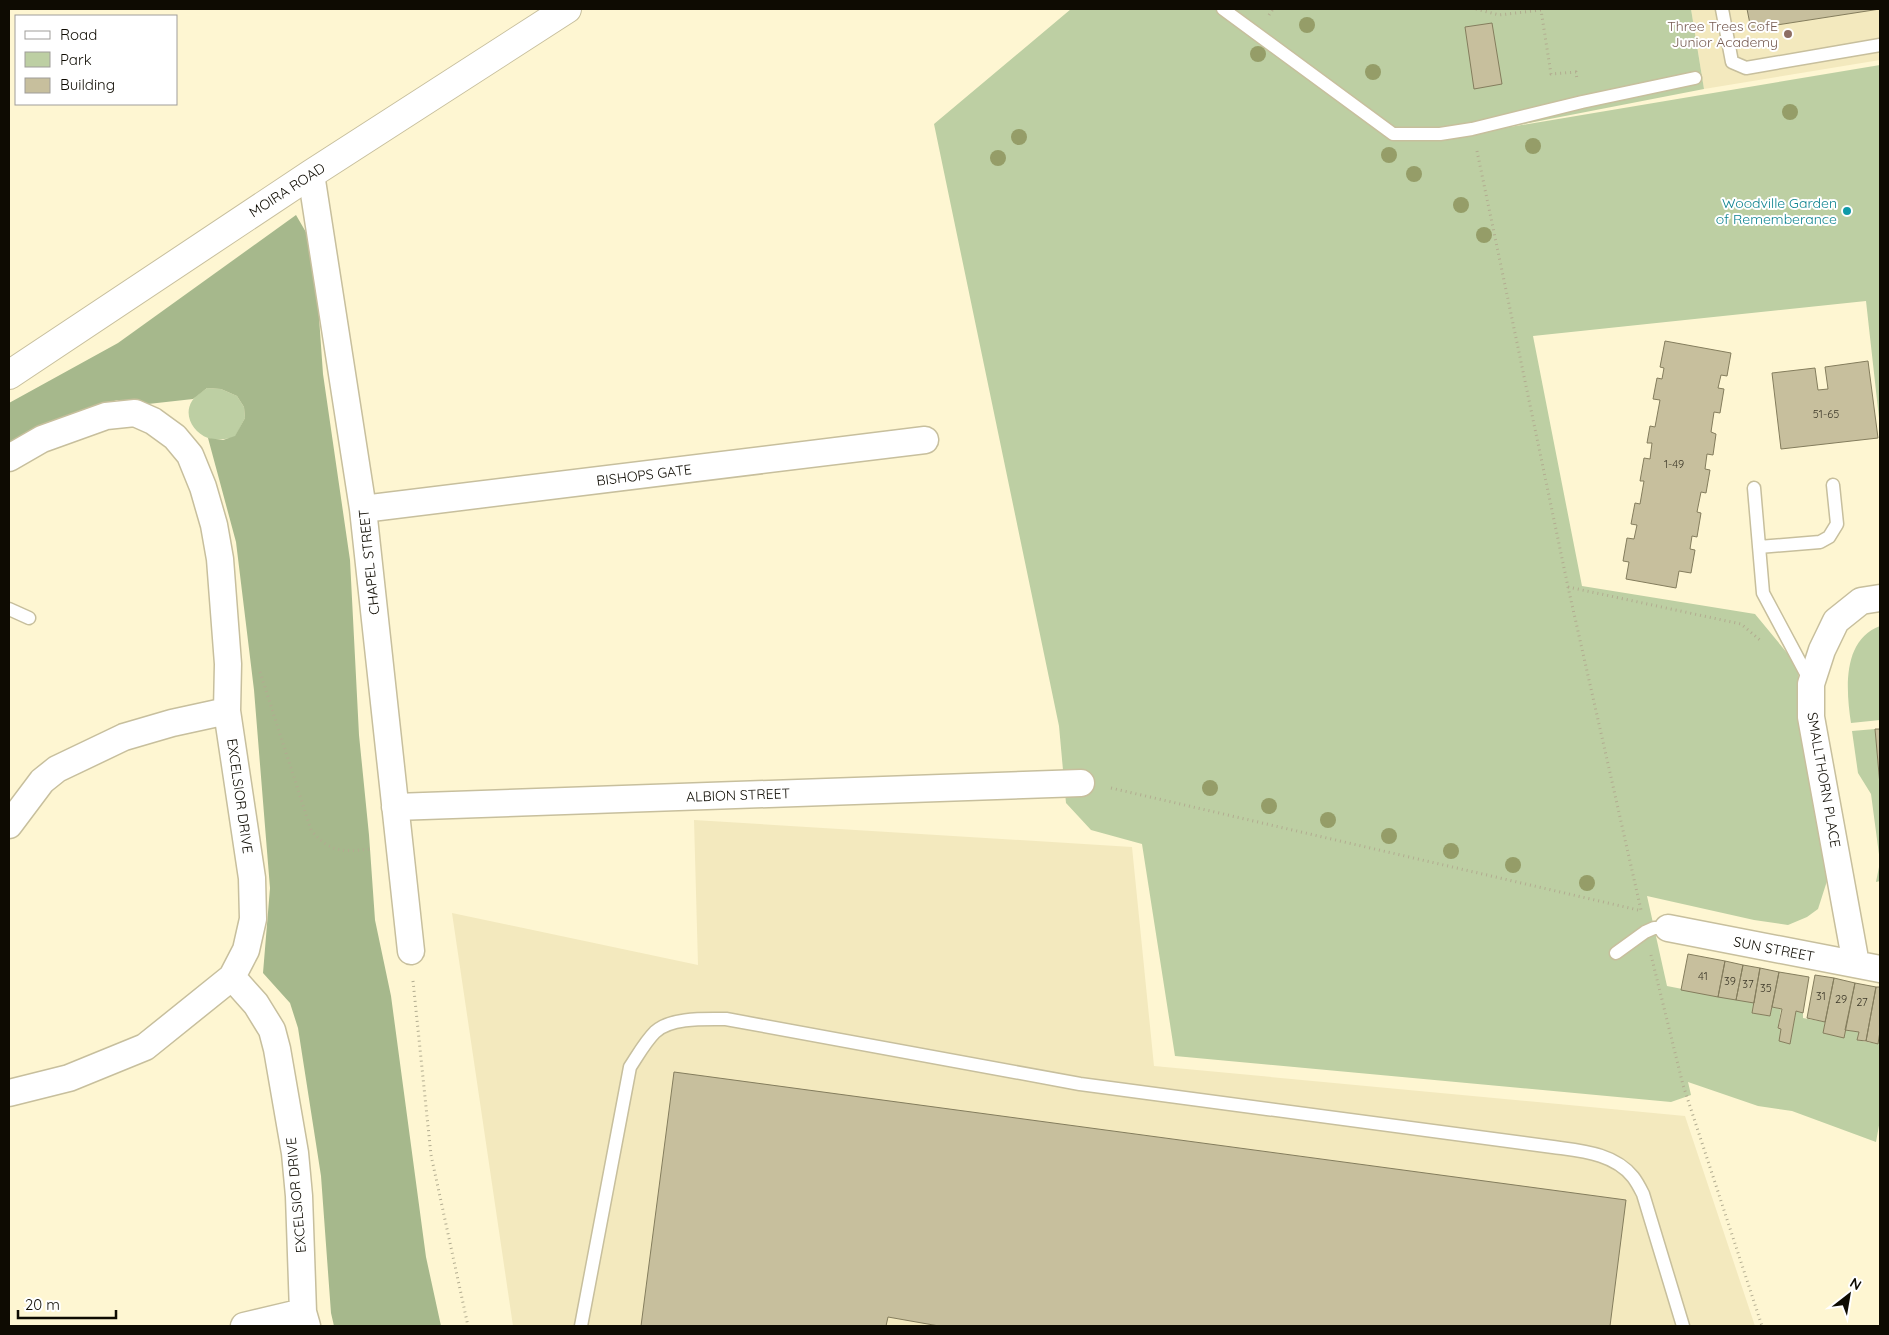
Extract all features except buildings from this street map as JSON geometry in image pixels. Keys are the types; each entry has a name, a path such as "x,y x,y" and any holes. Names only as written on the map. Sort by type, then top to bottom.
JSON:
{"street":[{"name":"MOIRA ROAD","path":"9,375 311,174 567,9"},
{"name":"CHAPEL STREET","path":"311,174 363,510 411,950"},
{"name":"EXCELSIOR DRIVE","path":"9,458 42,439 106,416 135,414 153,421 174,437 190,455 203,487 214,525 220,559 228,664 228,711 252,886 253,919 246,950 232,977 256,1004 272,1030 277,1049 299,1196 305,1319"},
{"name":"BISHOPS GATE","path":"363,510 925,440"},
{"name":"SMALLTHORN PLACE","path":"1868,967 1811,717 1811,684 1822,650 1836,621 1861,600 1880,598"},
{"path":"9,825 42,781 57,769 124,737 172,723 228,711"},
{"name":"ALBION STREET","path":"396,807 1081,783"},
{"name":"SUN STREET","path":"1656,930 1868,967"},
{"path":"9,1093 69,1078 145,1047 232,977"},
{"path":"244,1326 305,1319"}],"lane":[{"path":"1223,9 1393,134 1440,134 1472,129 1582,102 1695,78"},
{"path":"1722,9 1732,62 1746,68 1880,44"},
{"path":"1759,547 1820,542 1829,537 1837,524 1833,485"},
{"path":"1754,488 1764,592 1811,684"},
{"path":"9,609 28,618"},
{"path":"1616,953 1656,930"},
{"path":"581,1326 630,1067 642,1047 656,1030 676,1022 726,1019 1080,1084 1553,1147 1605,1156 1619,1164 1633,1176 1643,1194 1683,1326"}],"path":[{"path":"1476,9 1499,15 1541,10 1552,74 1576,72 1582,102"},
{"path":"1472,129 1568,588 1641,910 1656,930"},
{"path":"1568,588 1741,624 1762,642"},
{"path":"228,664 254,667 260,672 305,816 311,830 319,840 330,847 344,851 399,844"},
{"path":"1081,783 1114,788 1641,910 1650,914 1656,930 1683,1085 1762,1326"},
{"path":"411,950 432,1155 468,1326"}],"shaded area":[{"name":"Three Trees CofE Junior Academy","path":"1691,9 1880,9 1880,60 1704,89"},
{"path":"694,820 1132,847 1154,1066 1685,1116 1755,1326 513,1326 452,913 698,965"}],"green space":[{"path":"1071,9 1691,9 1704,89 1498,129 1880,65 1880,427 1866,301 1533,336 1582,586 1755,614 1797,665 1827,881 1818,909 1807,917 1788,925 1754,920 1647,896 1667,986 1754,1003 1752,1013 1770,1016 1772,1007 1781,1009 1778,1028 1781,1029 1779,1041 1790,1044 1796,1011 1803,1013 1803,1018 1825,1022 1824,1033 1844,1037 1845,1030 1859,1032 1857,1040 1878,1044 1880,1031 1880,1120 1876,1142 1792,1111 1758,1106 1688,1082 1691,1095 1671,1102 1175,1056 1142,844 1091,830 1066,803 1059,726 934,124"},
{"path":"296,215 314,246 323,374 350,560 359,735 375,920 391,996 426,1257 441,1326 334,1326 331,1313 321,1176 298,1028 290,1003 263,973 270,888 254,690 236,542 208,438 223,440 235,436 245,418 244,407 237,396 221,389 207,388 193,399 148,404 117,400 71,416 9,446 9,403 118,343"},
{"path":"207,388 221,389 237,396 244,407 245,418 235,437 218,440 211,439 198,432 191,423 189,406 195,397"},
{"path":"1880,626 1880,720 1851,723 1848,696 1849,667 1859,642 1868,633"},
{"path":"1875,729 1880,785 1880,862 1871,794 1858,773 1852,731"},
{"path":"1880,862 1880,881 1876,882"}],"place":[{"name":"Three Trees CofE Junior Academy","path":"1788,34"},
{"name":"Woodville Garden of Rememberance","path":"1847,211"}]}
